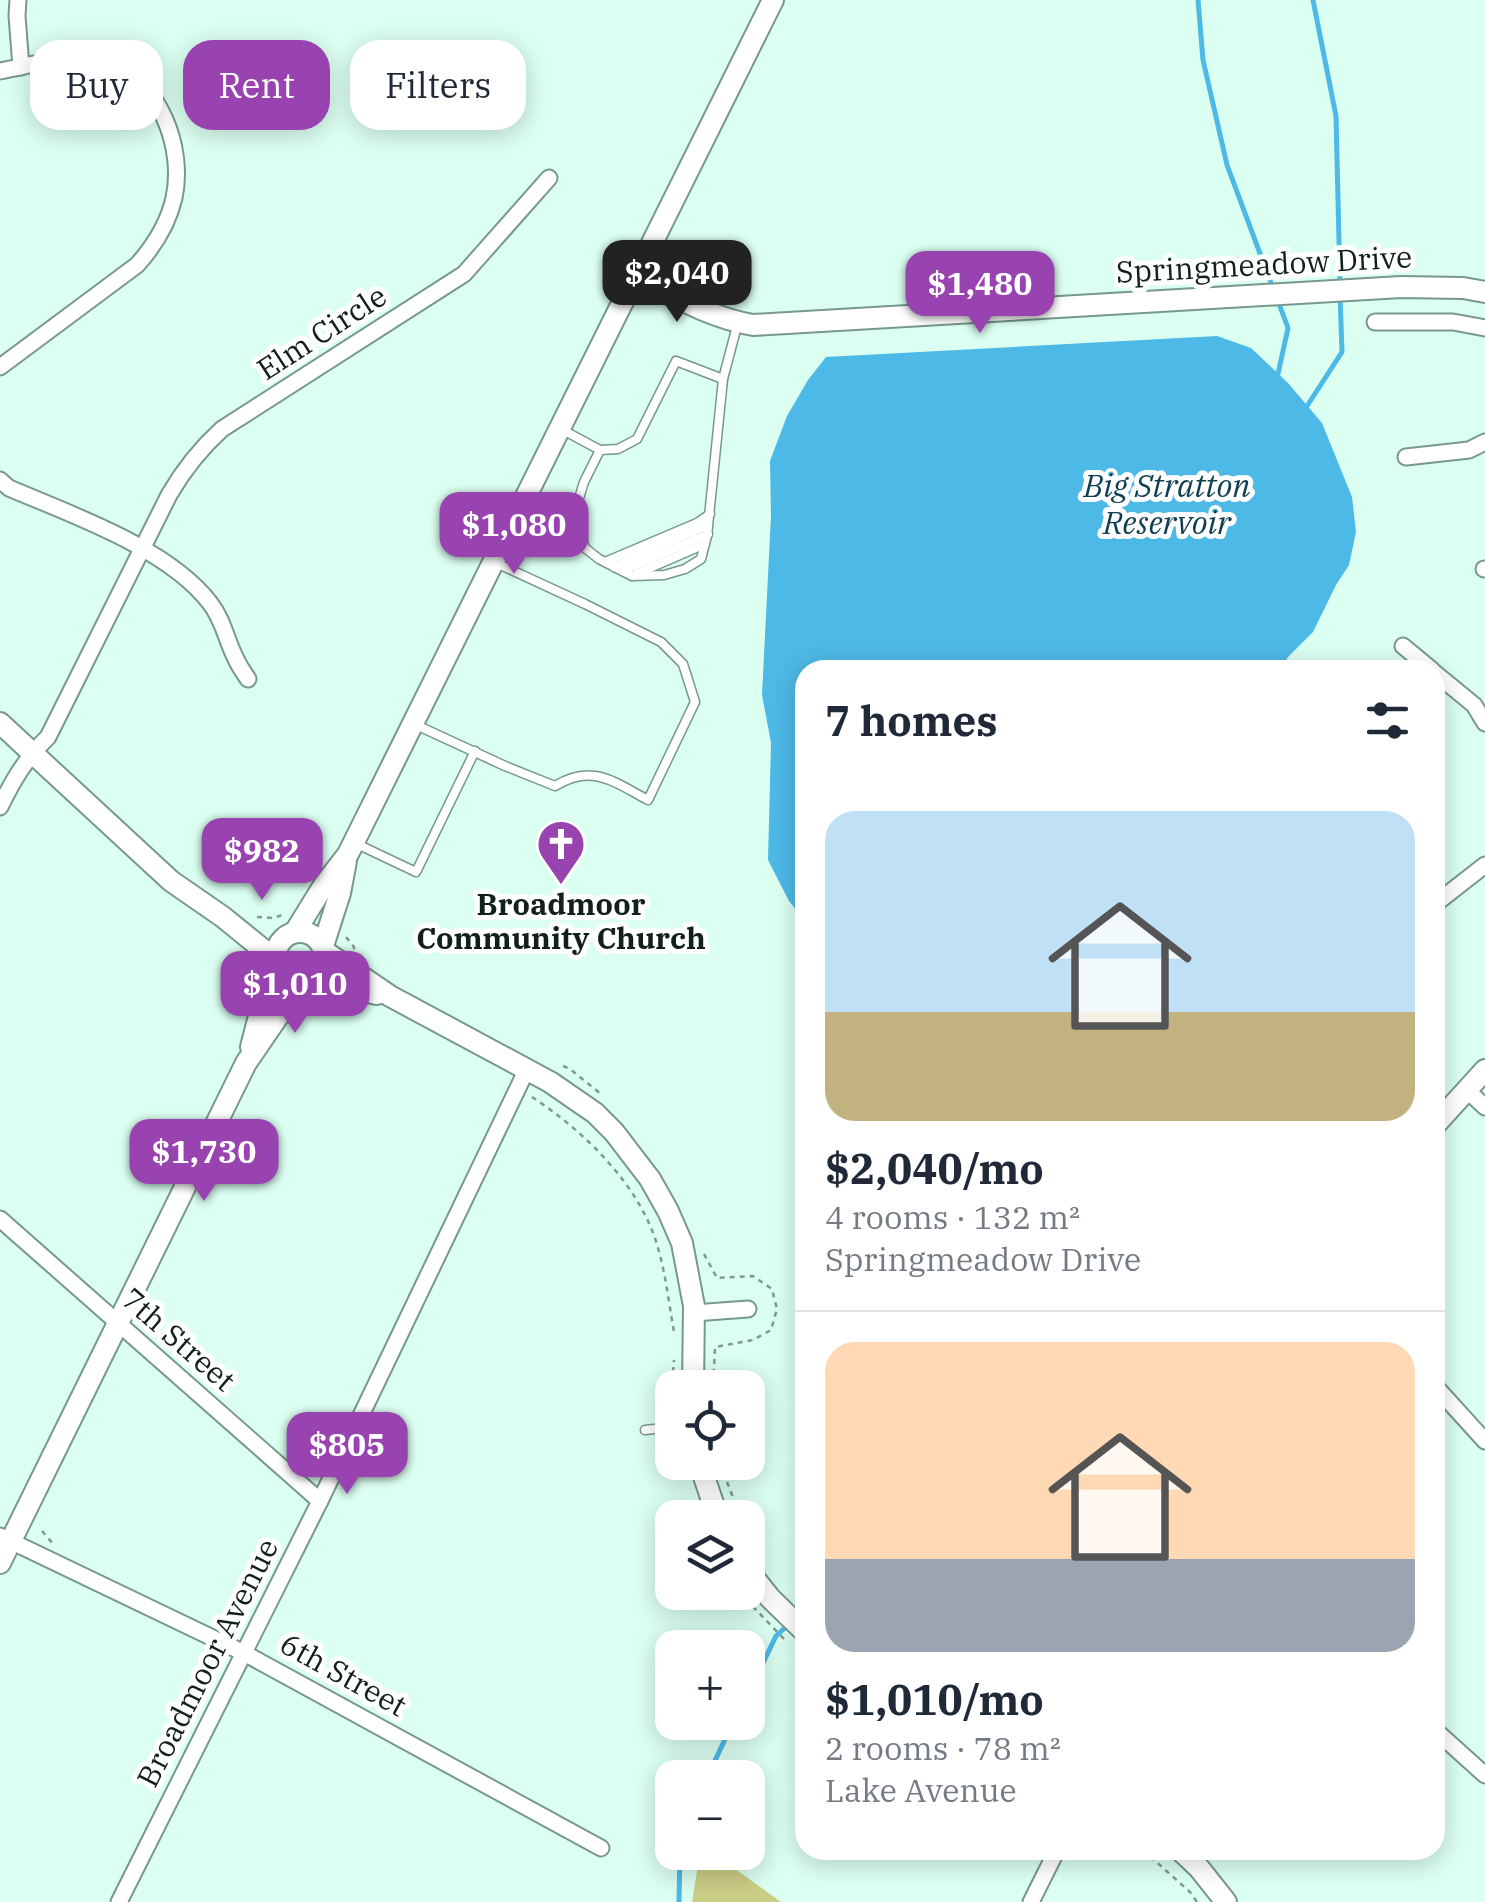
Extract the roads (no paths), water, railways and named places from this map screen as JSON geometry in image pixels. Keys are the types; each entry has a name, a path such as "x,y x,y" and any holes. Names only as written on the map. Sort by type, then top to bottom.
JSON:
{"street":[{"path":"18,0 21,67"},
{"path":"246,1062 278,965 278,947 350,848 773,0"},
{"path":"0,71 80,58 104,61 125,70 156,101 166,122 176,170 166,223 146,255 0,367"},
{"name":"Elm Circle","path":"0,807 18,771 48,737 169,495 202,447 222,430 464,274 550,178"},
{"name":"Springmeadow Drive","path":"636,278 701,310 753,325 1401,287 1485,292"},
{"path":"1376,322 1453,322 1485,328"},
{"path":"1406,457 1469,450 1485,442"},
{"path":"0,480 9,488 144,548 181,574 222,620 234,657 248,680"},
{"path":"1403,646 1419,660"},
{"path":"1445,682 1474,705 1485,723"},
{"path":"0,723 171,881 223,917 278,965 285,976 390,996"},
{"path":"0,1562 5,1539 246,1062 306,979 322,967 323,948 350,848"},
{"path":"1445,895 1485,865"},
{"path":"223,917 290,934 308,933 390,996 522,1078 550,1082 594,1112 650,1179 682,1243 694,1314 693,1370"},
{"path":"1445,1114 1485,1070"},
{"name":"Broadmoor Avenue","path":"119,1902 320,1502 522,1078"},
{"path":"1466,1090 1485,1108"},
{"name":"7th Street","path":"0,1219 320,1502"},
{"path":"694,1314 748,1309"},
{"path":"1445,1397 1485,1442"},
{"name":"6th Street","path":"5,1539 244,1653 601,1848"},
{"path":"765,1592 795,1622"},
{"path":"1445,1739 1485,1774"},
{"path":"1032,1902 1053,1860"},
{"path":"1190,1860 1226,1902"}],"lane":[{"path":"600,450 576,508 585,548 619,569 664,576 701,559 710,514 723,378 738,322"},
{"path":"560,428 600,450 618,449 637,439 676,361 723,378"},
{"path":"619,569 710,514"},
{"path":"619,569 708,529"},
{"path":"619,569 705,544"},
{"path":"413,723 555,786 572,775 591,775 610,780 648,800 694,702 683,664 661,642 494,562"},
{"path":"350,848 416,872 476,750"},
{"path":"645,1430 655,1428"}],"water":[{"name":"Big Stratton Reservoir","path":"1217,336 1251,348 1322,423 1352,497 1356,532 1349,565 1313,632 1286,660 795,660 795,908 768,860 771,743 762,695 770,461 787,416 826,357"}],"waterway":[{"path":"1198,0 1203,60 1227,165 1274,291"},
{"path":"1313,0 1336,116 1340,283"},
{"path":"1307,406 1342,352 1340,294"},
{"path":"1278,301 1288,328 1278,374"},
{"path":"765,1659 776,1636 789,1624"},
{"path":"715,1760 725,1740"},
{"path":"679,1902 680,1870"}],"place":[{"name":"Broadmoor Community Church","path":"561,886"}]}
